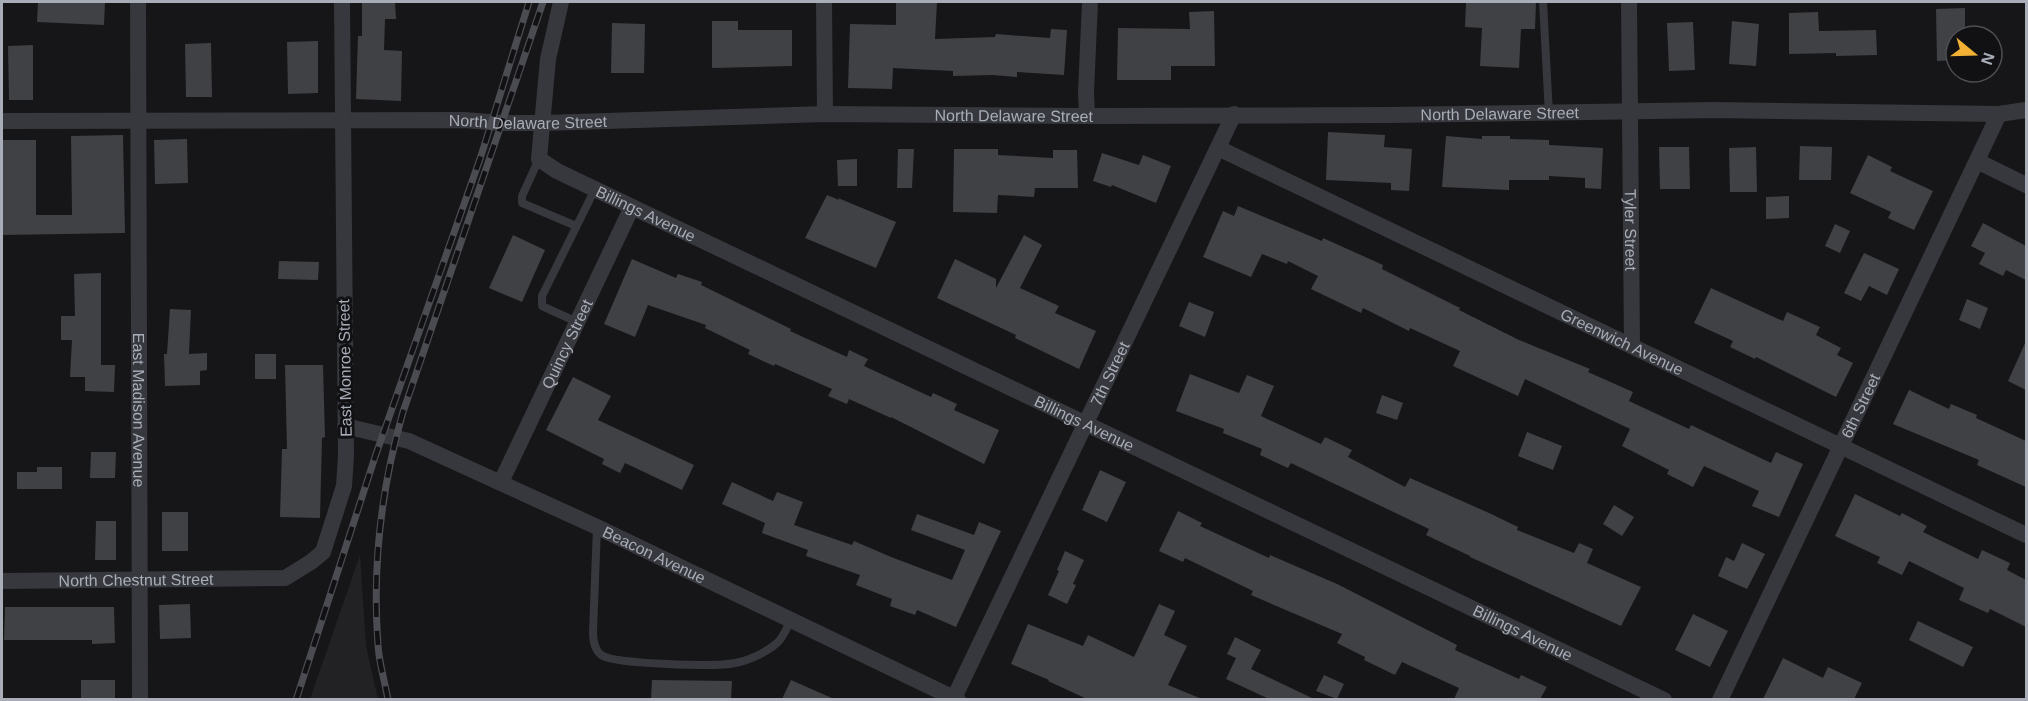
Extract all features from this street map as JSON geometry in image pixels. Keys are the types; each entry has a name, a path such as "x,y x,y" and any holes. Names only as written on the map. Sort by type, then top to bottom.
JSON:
{"street":[{"name":"East Madison Avenue","path":"138,2 140,699"},
{"name":"East Monroe Street","path":"270,579 285,578 311,562 322,552 344,486 342,2"},
{"path":"539,159 548,58 561,2"},
{"path":"824,2 825,114"},
{"path":"1087,116 1090,2"},
{"name":"Tyler Street","path":"1629,2 1632,346"},
{"name":"North Delaware Street","path":"2,121 464,120 543,123 825,114 1087,116 1549,114 1715,110 1999,114 2026,110"},
{"name":"7th Street","path":"955,699 1234,114"},
{"name":"6th Street","path":"1720,699 1999,114"},
{"name":"Greenwich Avenue","path":"1218,148 2026,535"},
{"name":"Billings Avenue","path":"539,159 557,171 1664,699"},
{"path":"1977,161 2026,185"},
{"name":"Quincy Street","path":"501,482 632,207"},
{"name":"Beacon Avenue","path":"345,426 409,441 501,482 955,699"},
{"name":"North Chestnut Street","path":"2,581 270,579"}],"lane":[{"path":"1543,2 1549,114"},
{"path":"539,159 522,196 522,203 576,226"},
{"path":"577,322 542,306 542,296 595,189"},
{"path":"597,527 592,632 594,645 601,655 616,660 651,663 709,665 736,663 778,643 791,620"}],"shaded area":[{"path":"360,555 366,646 378,699 310,699"}],"building":[{"path":"38,2 105,2 104,25 37,22"},
{"path":"362,2 395,2 396,19 385,19 384,50 402,51 401,101 356,99 358,36 362,36"},
{"path":"896,2 937,2 935,39 995,37 996,34 1050,38 1051,29 1067,30 1064,75 1017,72 1017,77 953,76 953,71 893,68 892,89 848,88 850,24 896,25"},
{"path":"1466,2 1536,2 1535,29 1521,29 1519,68 1480,66 1482,28 1465,27"},
{"path":"1965,8 1965,24 1944,24 1944,61 1937,61 1936,9"},
{"path":"1214,11 1215,66 1171,66 1171,80 1117,80 1118,28 1190,29 1189,12"},
{"path":"1818,12 1819,31 1876,30 1877,55 1789,54 1789,13"},
{"path":"712,21 738,21 738,30 792,30 792,66 712,68"},
{"path":"1732,21 1759,24 1756,66 1729,64"},
{"path":"1693,22 1695,70 1669,71 1667,23"},
{"path":"612,23 645,24 644,73 611,73"},
{"path":"318,41 318,93 288,94 287,42"},
{"path":"211,43 212,97 186,97 185,44"},
{"path":"33,45 33,100 9,100 8,46"},
{"path":"1328,132 1385,135 1384,147 1412,149 1409,191 1391,190 1391,183 1326,180"},
{"path":"123,135 125,233 2,235 2,140 36,140 36,215 72,215 71,136"},
{"path":"1446,136 1482,139 1482,136 1510,136 1510,139 1549,140 1549,145 1603,148 1601,189 1585,188 1585,178 1549,176 1549,180 1509,180 1509,190 1442,187"},
{"path":"187,139 188,183 155,184 154,140"},
{"path":"1800,146 1832,147 1831,180 1799,180"},
{"path":"1659,147 1689,147 1690,189 1660,189"},
{"path":"1756,147 1757,192 1730,192 1729,148"},
{"path":"898,149 914,149 912,188 897,188"},
{"path":"954,149 998,149 998,155 1053,158 1053,150 1077,150 1078,188 1035,188 1034,197 998,195 997,213 953,212"},
{"path":"1102,153 1139,165 1143,155 1171,166 1156,203 1112,185 1111,187 1093,181"},
{"path":"1868,155 1892,167 1890,171 1933,191 1914,230 1888,218 1891,212 1850,193"},
{"path":"857,159 857,186 838,186 837,160"},
{"path":"827,195 896,222 876,268 805,238"},
{"path":"1789,196 1789,218 1766,219 1766,197"},
{"path":"1238,206 1322,241 1323,238 1383,265 1382,269 1460,308 1459,310 1519,340 1590,369 1588,372 1633,392 1629,401 1689,429 1691,425 1771,463 1776,452 1803,464 1779,517 1752,506 1759,491 1704,466 1693,487 1667,474 1669,470 1622,446 1630,429 1525,379 1518,396 1453,366 1460,351 1410,328 1409,331 1363,308 1361,313 1311,289 1318,276 1288,261 1287,264 1262,254 1251,277 1203,257 1223,211 1234,216"},
{"path":"1983,223 2026,246 2026,280 2006,270 2003,276 1979,264 1985,253 1971,246"},
{"path":"1835,224 1850,231 1840,253 1825,246"},
{"path":"513,235 545,250 522,302 489,288"},
{"path":"1024,235 1042,245 1020,288 1059,306 1055,313 1096,331 1079,369 1015,338 1016,335 937,298 955,259 996,279 996,288"},
{"path":"1864,253 1899,269 1887,295 1869,286 1861,301 1844,293"},
{"path":"632,259 676,278 678,274 702,282 701,285 791,329 790,331 847,357 849,350 868,359 864,366 931,397 933,393 957,404 954,410 999,430 984,464 891,417 849,399 847,404 828,396 832,389 748,354 750,350 705,328 706,325 648,305 635,337 604,324"},
{"path":"279,261 319,262 318,280 278,279"},
{"path":"101,273 101,365 115,365 114,392 85,391 85,377 70,377 72,340 61,340 61,316 75,316 74,274"},
{"path":"1711,288 1783,321 1787,312 1820,327 1816,335 1841,348 1837,355 1853,363 1836,397 1756,357 1755,359 1730,347 1733,341 1694,323"},
{"path":"1967,299 1988,308 1980,329 1959,320"},
{"path":"1189,302 1214,312 1205,337 1179,326"},
{"path":"170,309 191,310 189,354 207,353 207,370 200,371 200,385 165,386 164,354 167,354"},
{"path":"2026,341 2026,390 2008,381"},
{"path":"255,354 276,354 276,379 255,379"},
{"path":"285,365 323,365 325,437 322,438 320,518 280,517 282,449 287,449"},
{"path":"1190,374 1239,393 1247,375 1274,386 1261,416 1321,444 1325,437 1352,450 1348,457 1405,487 1410,478 1518,527 1517,530 1574,553 1579,543 1593,549 1587,563 1641,587 1621,626 1470,557 1426,535 1429,529 1291,463 1288,468 1260,455 1262,449 1223,433 1224,429 1176,411"},
{"path":"573,377 611,396 598,420 694,465 682,490 625,463 620,473 602,464 604,459 546,430"},
{"path":"1909,390 1949,409 1951,404 1977,415 1976,418 2026,441 2026,487 1977,465 1979,460 1893,424"},
{"path":"1382,395 1403,403 1397,420 1376,413"},
{"path":"1527,432 1562,446 1553,470 1518,456"},
{"path":"91,452 116,452 115,478 90,478"},
{"path":"37,467 62,467 62,489 17,489 17,472 37,472"},
{"path":"1100,470 1126,482 1107,522 1082,510"},
{"path":"732,482 773,501 777,492 803,502 794,525 852,545 854,541 952,580 965,550 911,530 917,514 974,535 979,522 1001,531 956,627 917,610 915,615 890,606 892,599 856,585 860,575 806,556 808,550 762,533 765,523 722,504"},
{"path":"1855,494 1900,516 1902,513 1927,526 1923,532 1978,559 1982,550 2010,563 2007,570 2026,580 2026,627 1990,609 1988,613 1959,600 1964,588 1909,561 1902,575 1877,563 1880,557 1835,536"},
{"path":"1614,505 1634,517 1622,536 1603,524"},
{"path":"1178,511 1202,523 1200,526 1269,558 1270,555 1337,584 1457,645 1455,650 1519,679 1521,675 1547,687 1540,699 1454,699 1459,688 1402,662 1395,675 1364,660 1365,657 1337,643 1342,634 1251,595 1253,591 1185,558 1183,562 1159,551"},
{"path":"162,512 188,512 188,551 162,551"},
{"path":"96,521 116,521 116,560 95,560"},
{"path":"1742,543 1765,554 1747,589 1718,576 1726,557 1734,561"},
{"path":"1065,551 1084,560 1067,604 1048,595"},
{"path":"190,604 191,638 160,639 159,605"},
{"path":"1159,604 1175,611 1164,635 1187,646 1168,685 1202,699 1087,699 1011,664 1028,624 1083,646 1088,635 1134,657"},
{"path":"5,607 114,607 115,643 92,644 92,640 4,640"},
{"path":"1693,614 1728,631 1710,667 1675,650"},
{"path":"1918,621 1973,647 1963,667 1909,640"},
{"path":"1235,637 1261,650 1251,669 1314,699 1269,699 1226,679 1236,658 1227,654"},
{"path":"1783,658 1823,678 1828,667 1862,683 1854,699 1763,699"},
{"path":"1324,675 1344,684 1337,699 1316,691"},
{"path":"81,680 115,680 115,699 81,699"},
{"path":"652,680 732,681 731,699 651,699"},
{"path":"791,680 834,699 782,699"}],"railway":[{"path":"296,700 375,457 481,156 529,2"},
{"path":"388,700 379,652 376,586 380,527 395,441 543,2"}]}
